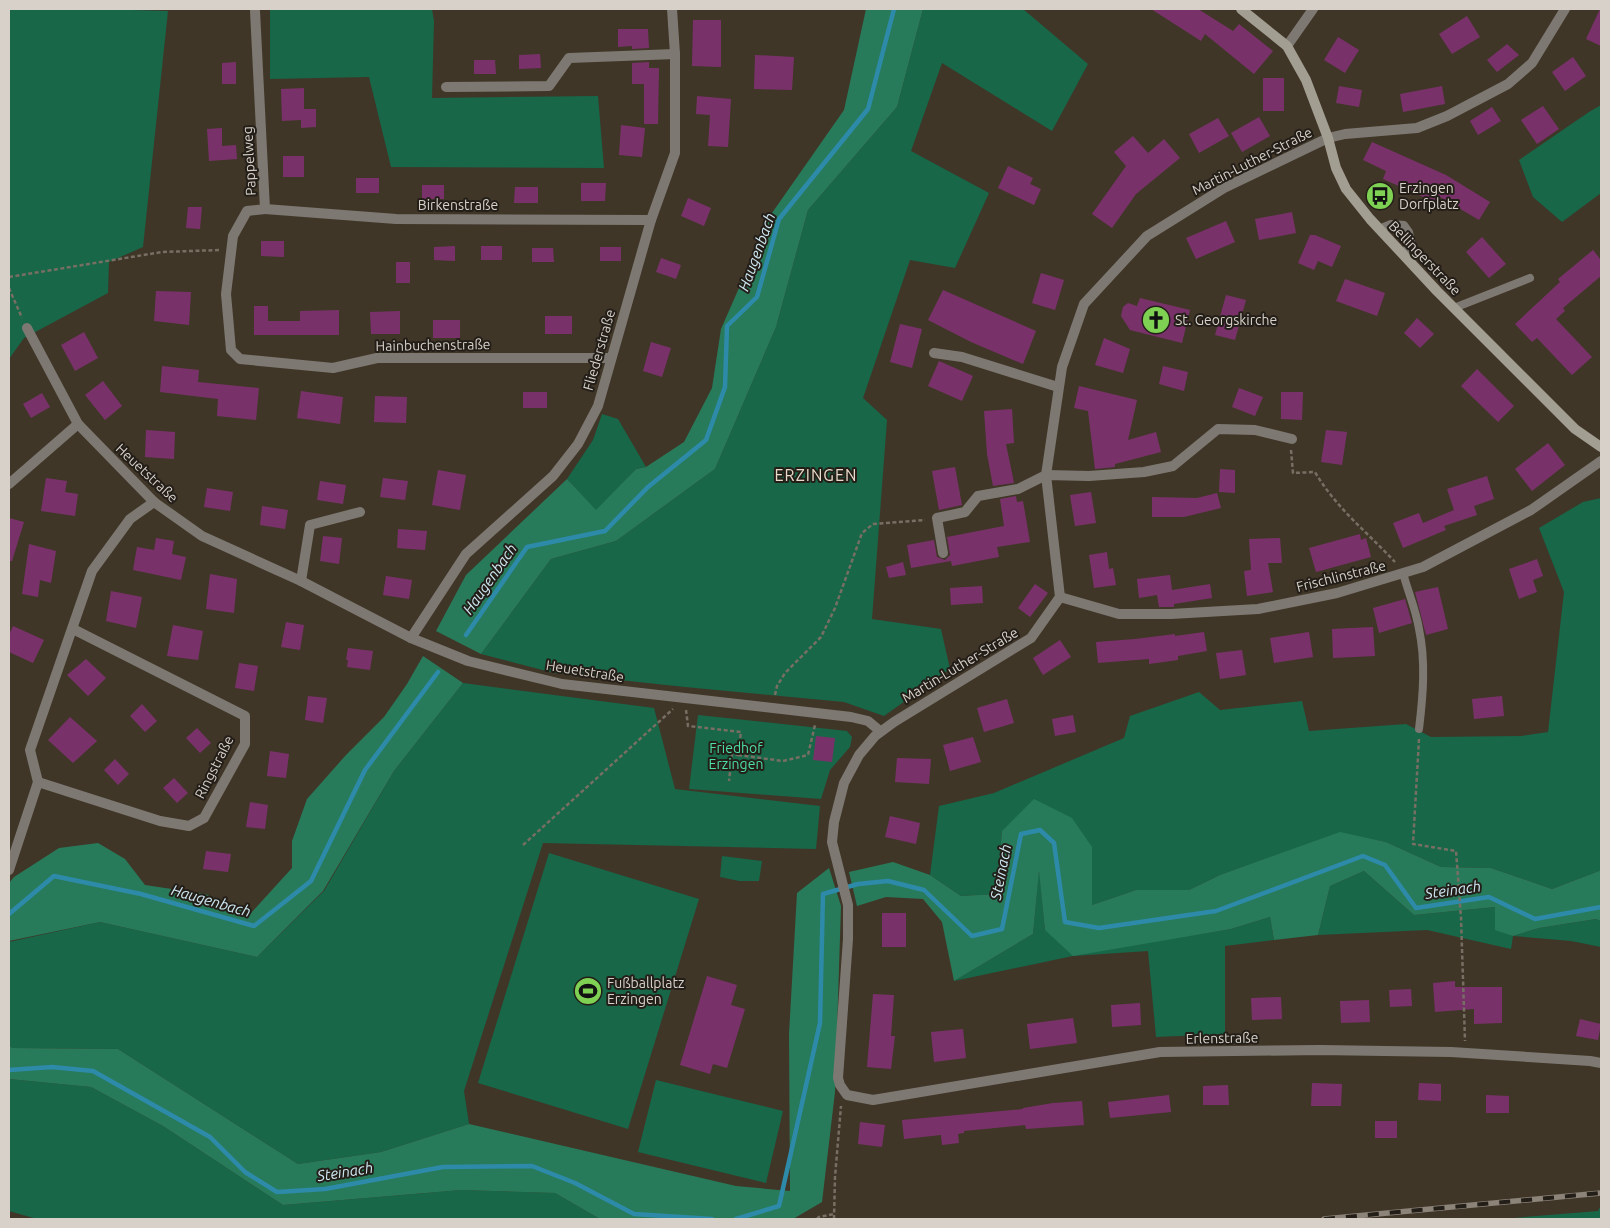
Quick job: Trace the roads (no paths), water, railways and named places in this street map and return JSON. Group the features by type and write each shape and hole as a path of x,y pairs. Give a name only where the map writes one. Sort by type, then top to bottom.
{"street":[{"name":"Fliederstraße","path":"411,638 466,554 553,476 578,444 598,406 651,220 674,153 675,54 672,9"},
{"name":"Bellingerstraße","path":"1241,9 1287,46 1306,80 1328,138 1336,168 1346,189 1379,229 1454,308 1575,428 1601,448"},
{"path":"1287,46 1313,9"},
{"name":"Martin-Luther-Straße","path":"847,1094 840,1085 838,1078 848,939 848,904 832,842 834,822 844,783 859,756 880,731 1031,638 1060,597 1046,475 1062,367 1084,304 1147,236 1224,188 1328,138 1345,134 1417,128 1447,116 1508,84 1532,64 1565,9"},
{"name":"Pappelweg","path":"230,350 226,294 233,236 247,211 265,209 255,11"},
{"path":"446,87 549,86 569,58 675,54"},
{"name":"Birkenstraße","path":"265,209 396,219 651,220"},
{"name":"Heuetstraße","path":"27,328 78,424 154,502 202,536 301,581 411,638 468,661 562,684 851,717 868,721 880,731"},
{"name":"Hainbuchenstraße","path":"230,350 240,359 333,368 377,358 611,358"},
{"path":"934,354 962,357 1058,387"},
{"path":"9,484 78,424"},
{"path":"943,553 937,518 965,512 978,496 1018,489 1046,475 1089,476 1144,472 1174,466 1218,429 1255,430 1292,439"},
{"name":"Frischlinstraße","path":"1060,597 1119,614 1171,614 1258,609 1337,593 1423,567 1531,510 1601,461"},
{"path":"9,870 38,782 30,750 92,571 130,519 154,502"},
{"path":"301,581 310,525 360,512"},
{"name":"Ringstraße","path":"38,782 160,821 189,826 204,818 245,744 245,716 73,629"},
{"name":"Erlenstraße","path":"847,1094 873,1100 1160,1052 1320,1050 1466,1053 1590,1060 1601,1063"}],"lane":[{"path":"1379,229 1391,224 1404,225 1410,232 1411,242 1403,255"},
{"path":"1454,308 1530,278"},
{"path":"1403,574 1419,628 1422,657 1424,686 1419,729"}],"waterway":[{"name":"Haugenbach","path":"466,635 527,547 605,531 648,487 706,440 725,387 727,326 757,297 779,219 868,109 894,9"},
{"name":"Haugenbach","path":"9,914 54,876 141,894 254,926 311,881 365,770 438,672"},
{"name":"Steinach","path":"736,1219 779,1206 820,1023 823,894 858,884 888,881 924,890 972,936 1002,929 1021,834 1040,830 1054,843 1065,922 1099,928 1216,911 1363,856 1385,865 1416,908 1489,897 1535,919 1601,907"},
{"name":"Steinach","path":"9,1070 52,1067 93,1071 210,1137 245,1172 277,1192 325,1189 443,1167 532,1166 575,1183 634,1214 712,1219"}],"railway":[{"path":"1324,1219 1601,1193"}],"place":[{"name":"Erzingen Dorfplatz","path":"1380,196"},
{"name":"St. Georgskirche","path":"1156,320"},
{"name":"Fußballplatz Erzingen","path":"588,991"}],"district":[{"name":"ERZINGEN","path":"816,475"}],"park label":[{"name":"Friedhof Erzingen","path":"736,756"}]}
